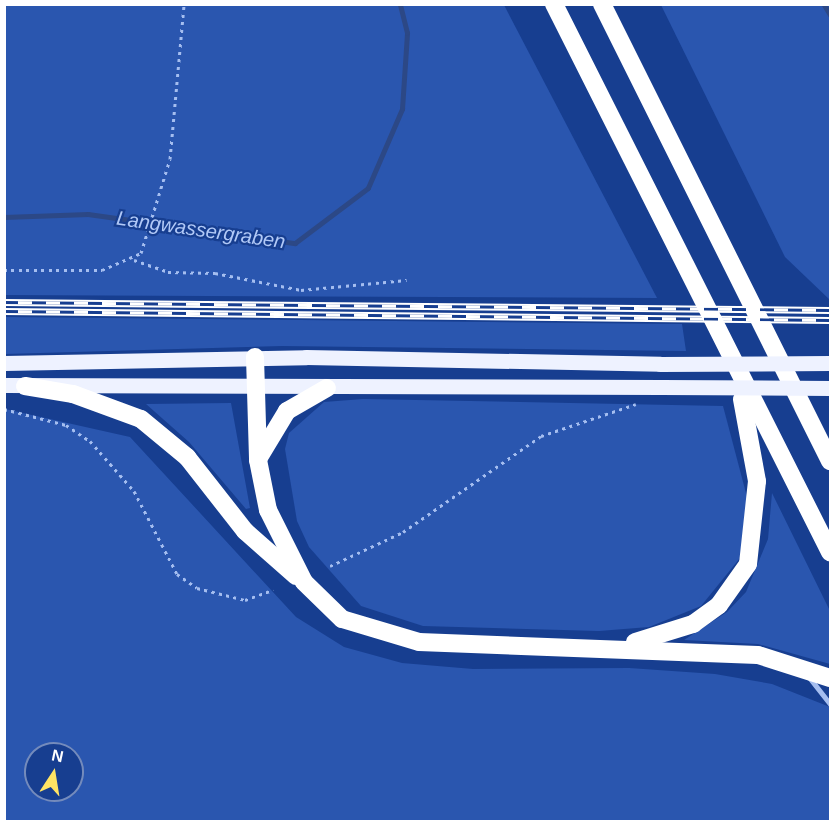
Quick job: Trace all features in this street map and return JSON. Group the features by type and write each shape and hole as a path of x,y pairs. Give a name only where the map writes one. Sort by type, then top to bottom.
{"highway":[{"path":"554,4 736,374 831,552"},
{"path":"602,4 831,461"},
{"path":"255,357 258,460 277,534 304,582"},
{"path":"616,646 693,624 725,598 748,564 759,510 758,481 736,374"},
{"path":"25,386 91,399 141,418 187,457 265,552 304,582 342,619 398,639 616,646 758,655 807,666 831,678"},
{"path":"258,460 287,411 327,388"},
{"path":"804,409 831,437"}],"main road":[{"path":"4,363 255,357 660,364 831,363"},
{"path":"4,385 327,388 831,388"}],"lane":[{"path":"807,666 812,687 831,704"}],"path":[{"path":"134,260 149,237 170,159 184,4"},
{"path":"4,270 80,273 134,260 168,272 215,273 301,290 407,280"},
{"path":"330,566 403,532 541,436 582,418 642,403"},
{"path":"4,409 66,425 90,441 134,490 177,574 197,588 245,600 273,590"}],"shaded area":[{"path":"5,5 504,5 657,298 5,295"},
{"path":"661,5 830,5 830,300 785,257"},
{"path":"4,317 682,324 686,351 282,346 5,354"},
{"path":"363,399 723,406 747,497 740,558 701,606 649,627 599,631 423,626 361,606 309,547 297,521 285,449 289,433 324,402"},
{"path":"231,403 250,508 246,509 189,442 146,404"},
{"path":"5,409 130,437 296,617 344,647 402,663 473,669 629,668 715,674 772,684 830,707 830,821 5,822"},
{"path":"772,493 830,611 830,664 758,644 684,640 727,612 746,592 768,539"}],"waterway":[{"name":"Langwassergraben","path":"4,217 88,214 295,243 368,188 402,109 407,33 400,4"},
{"name":"Langwassergraben","path":"824,4 830,14"}],"railway":[{"path":"4,302 830,310"},
{"path":"4,311 830,320"}]}
